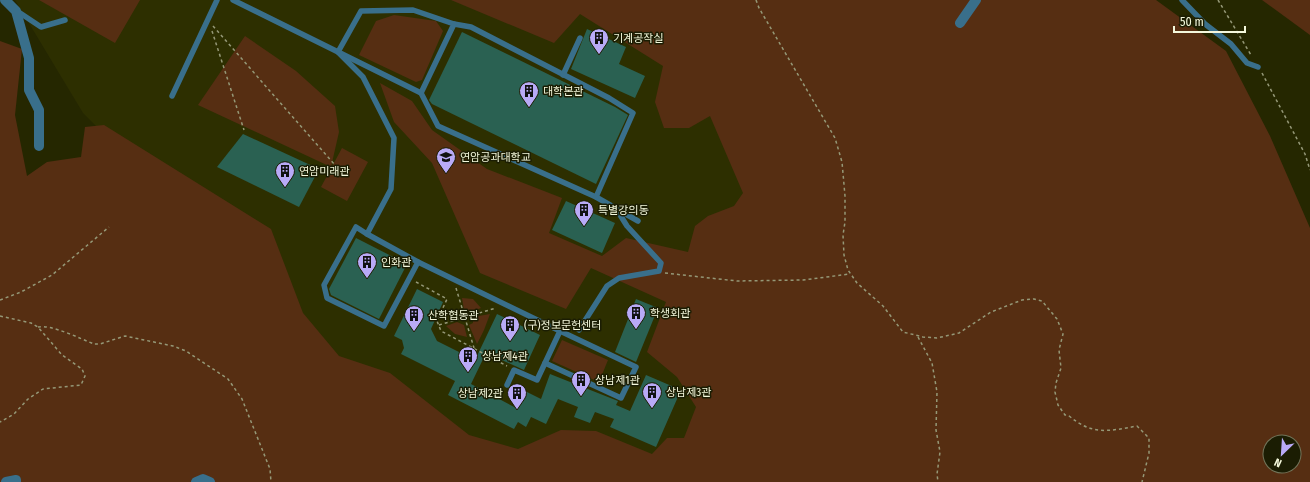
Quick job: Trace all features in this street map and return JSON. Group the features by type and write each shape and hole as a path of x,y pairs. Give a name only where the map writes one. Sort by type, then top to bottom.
{"street":[{"path":"5,0 16,11 29,58 29,90 38,110 39,146"},
{"path":"960,23 976,0"},
{"path":"196,482 203,479 210,482"},
{"path":"6,482 16,480 16,482"}],"lane":[{"path":"172,96 217,0"},
{"path":"233,0 421,93 438,126 596,197 638,221"},
{"path":"1182,0 1205,24 1231,44 1247,63 1258,67"},
{"path":"338,52 361,12 414,10 454,24 470,27 609,98 633,113 596,197"},
{"path":"16,11 34,24 42,27 65,20"},
{"path":"421,93 454,24"},
{"path":"563,75 580,38"},
{"path":"338,52 363,77 394,138 392,189 367,234"},
{"path":"580,330 608,286 619,278 659,271 661,263 627,226 616,208"},
{"path":"418,262 384,326 327,298 324,285 356,227 418,262 636,366 621,398 545,363"},
{"path":"507,385 514,370 538,380 560,331"}],"path":[{"path":"756,0 763,15 835,138 842,162 845,196 845,222 843,235 844,255 850,274 862,288 888,312 898,328 903,332 918,336 943,338 964,330 997,309 1029,299 1042,302 1057,319 1062,334 1059,350 1062,368 1055,388 1058,405 1065,415 1068,415 1087,428 1104,430 1137,426 1149,438 1149,453 1142,482"},
{"path":"1218,0 1258,67 1305,154 1310,170"},
{"path":"208,20 244,130"},
{"path":"208,20 334,164"},
{"path":"0,300 21,292 52,275 109,227"},
{"path":"659,271 669,274 737,281 803,280 850,274"},
{"path":"409,279 447,299 436,321 441,331 514,370"},
{"path":"453,279 474,348"},
{"path":"439,325 506,305"},
{"path":"0,316 31,323 38,327 62,355 82,369 84,376 84,381 81,385 42,389 28,399 14,414 0,422"},
{"path":"38,327 42,326 56,330 94,344 100,344 125,336 173,346 186,351 223,375 236,388 242,399 270,469 270,482"},
{"path":"918,336 932,363 937,392 936,430 940,452 937,474 938,482"}],"shaded area":[{"name":"연암공과대학교","path":"15,0 539,0 679,42 779,234 707,465 481,464 314,344 83,113"},
{"path":"39,0 140,0 115,43"},
{"path":"451,0 1156,0 1226,51 1270,136 1310,228 1310,482 0,482 0,41 22,49 15,115 27,176 47,162 81,157 85,127 104,125 271,229 303,313 339,356 390,373 469,435 518,449 561,430 596,431 652,454 667,438 684,438 696,407 677,377 647,352 666,302 591,268 566,309 480,273 432,163 394,122 380,83 412,101 432,130 487,169 562,198 549,233 602,256 626,238 688,252 695,226 708,216 734,206 743,193 710,116 689,128 664,128 655,102 663,66 580,14 554,43"},
{"path":"1262,0 1310,0 1310,35"},
{"path":"394,15 436,21 443,31 422,80 416,82 359,55 376,21"},
{"path":"245,36 296,71 335,106 339,132 331,167 198,105"},
{"path":"342,148 368,162 347,201 321,187"},
{"path":"462,298 473,299 481,308 470,312 464,310"},
{"path":"490,314 477,344 469,325 473,323 473,317"},
{"path":"457,322 464,325 467,337 455,334 446,326"},
{"path":"562,340 608,360 599,382 552,361"}],"building":[{"name":"기계공작실","path":"587,29 626,47 619,64 645,76 635,98 571,69"},
{"name":"대학본관","path":"462,32 615,107 628,115 596,184 432,104 429,100"},
{"name":"연암미래관","path":"243,134 319,169 299,207 217,167"},
{"name":"특별강의동","path":"566,201 615,223 602,253 552,230"},
{"name":"인화관","path":"356,238 407,264 379,319 331,295 329,289"},
{"path":"417,289 443,302 431,329 437,341 467,356 468,354 476,358 497,314 540,335 524,370 486,353 471,384 516,408 525,391 541,399 550,374 618,401 616,405 630,411 646,375 681,390 656,447 610,427 614,419 595,412 590,423 574,417 578,407 558,399 546,424 531,417 526,427 518,422 514,429 448,395 455,381 401,354 404,348 402,340 394,336"},
{"name":"학생회관","path":"636,299 658,308 636,362 615,352"}],"place":[{"name":"기계공작실","path":"599,55"},
{"name":"대학본관","path":"529,108"},
{"name":"연암공과대학교","path":"446,174"},
{"name":"연암미래관","path":"285,188"},
{"name":"특별강의동","path":"584,227"},
{"name":"인화관","path":"367,279"},
{"name":"학생회관","path":"636,330"},
{"name":"산학협동관","path":"414,332"},
{"name":"(구)정보문헌센터","path":"510,342"},
{"name":"상남제4관","path":"468,373"},
{"name":"상남제1관","path":"581,397"},
{"name":"상남제3관","path":"652,409"},
{"name":"상남제2관","path":"517,410"}]}
